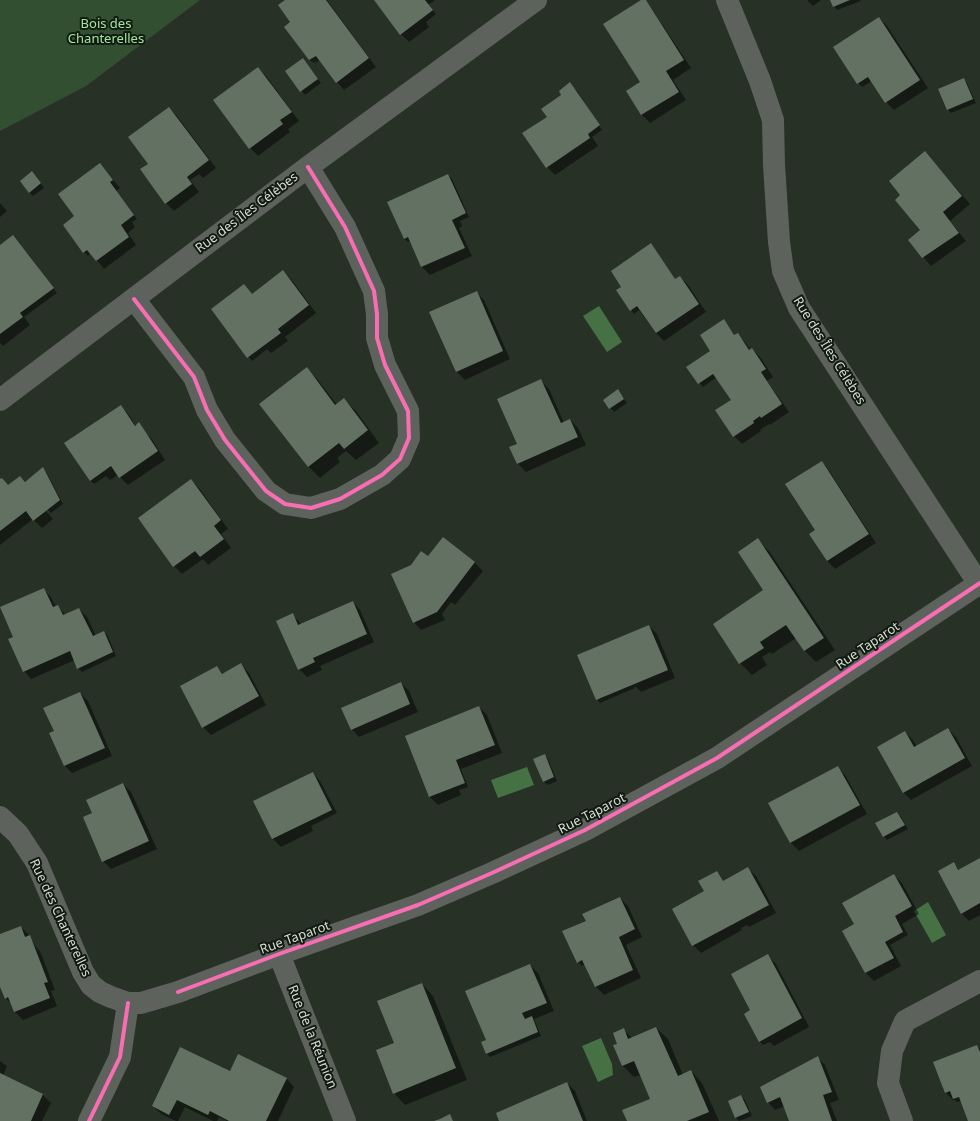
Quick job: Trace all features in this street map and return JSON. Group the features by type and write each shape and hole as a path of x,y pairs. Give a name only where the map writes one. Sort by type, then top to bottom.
{"street":[{"name":"Rue des Îles Célèbes","path":"0,400 308,167 536,0"},
{"name":"Rue des Îles Célèbes","path":"727,0 760,81 773,120 774,165 779,242 784,271 799,308 980,583"},
{"path":"134,299 194,378 207,410 225,440 266,491 284,504 311,508 340,500 382,475 400,459 409,438 408,410 385,365 377,338 377,314 374,291 345,227 308,167"},
{"name":"Rue Taparot","path":"178,992 279,954 418,905 585,830 718,758 980,583"},
{"name":"Rue des Chanterelles","path":"0,817 18,834 37,863 83,972 91,985 106,995 128,1003 141,1004 178,992"},
{"name":"Rue de la Réunion","path":"279,954 345,1121"},
{"path":"902,1121 888,1083 892,1051 906,1020 980,982"},
{"path":"89,1121 120,1057 128,1003"}],"green space":[{"name":"Bois des Chanterelles","path":"0,0 200,0 86,86 0,131"}],"shaded area":[{"path":"599,306 622,342 607,352 583,316"},
{"path":"527,767 534,785 498,798 491,780"},
{"path":"928,902 946,935 932,943 914,911"},
{"path":"601,1038 612,1064 613,1075 598,1082 582,1046"}],"building":[{"path":"285,0 326,0 369,58 336,83 316,56 309,60 284,27 290,22 278,5"},
{"path":"374,0 425,0 433,10 400,35"},
{"path":"641,0 646,0 684,60 666,71 679,92 641,115 626,91 640,82 603,24"},
{"path":"830,0 850,0 833,7"},
{"path":"879,17 920,80 885,103 868,77 857,84 833,47"},
{"path":"303,58 318,79 300,92 285,71"},
{"path":"258,67 292,112 280,120 283,124 249,149 213,100"},
{"path":"964,78 973,99 947,110 938,89"},
{"path":"570,82 600,125 588,134 590,138 546,168 522,133 547,117 541,109 561,95 559,91"},
{"path":"169,107 209,160 187,177 192,184 165,204 140,169 148,164 128,137"},
{"path":"925,151 962,196 943,212 959,233 922,258 908,240 920,230 895,200 900,195 889,181"},
{"path":"100,163 113,180 110,182 134,215 121,225 129,237 96,261 87,250 83,253 63,225 74,216 58,194"},
{"path":"32,171 41,183 29,193 20,181"},
{"path":"448,174 466,213 452,220 465,248 421,267 408,237 404,239 387,202"},
{"path":"13,235 54,288 20,313 23,317 0,334 0,245"},
{"path":"651,243 675,279 680,276 699,304 656,333 637,306 630,311 616,290 621,287 611,271"},
{"path":"283,270 309,305 278,329 281,333 247,358 211,309 244,284 252,294"},
{"path":"477,291 503,351 456,372 429,312"},
{"path":"724,319 734,335 738,333 749,350 752,348 766,369 761,372 782,404 761,418 760,416 753,421 754,423 733,437 715,410 731,400 713,374 698,384 686,367 710,351 700,335"},
{"path":"307,367 335,405 344,398 368,430 344,449 339,443 308,467 259,404"},
{"path":"541,379 561,423 570,419 578,437 517,464 509,447 517,444 497,399"},
{"path":"618,389 624,399 609,409 603,400"},
{"path":"121,405 135,426 139,422 158,451 119,478 111,466 90,481 64,443"},
{"path":"822,461 869,534 827,561 809,534 815,530 785,484"},
{"path":"43,467 60,500 33,521 26,511 0,531 0,479 2,478 8,485 20,476 25,482"},
{"path":"191,479 221,520 214,526 224,539 200,557 195,551 173,567 138,518"},
{"path":"443,537 475,562 437,612 413,623 391,574 411,565 421,551 428,556"},
{"path":"758,538 824,638 804,651 786,625 760,642 764,648 739,664 713,624 763,590 738,552"},
{"path":"44,588 53,607 58,605 63,615 79,608 93,636 104,631 113,652 77,669 70,651 23,672 8,639 13,637 0,607"},
{"path":"353,601 367,634 313,658 315,662 298,670 276,621 293,613 298,625"},
{"path":"649,625 668,670 596,700 577,655"},
{"path":"241,663 259,696 202,728 180,686 217,666 222,674"},
{"path":"401,682 410,704 351,730 341,708"},
{"path":"80,692 105,748 64,766 49,733 54,731 43,708"},
{"path":"479,706 495,745 456,760 465,783 429,797 405,736"},
{"path":"948,728 965,758 903,793 877,747 905,731 914,747"},
{"path":"545,754 554,777 543,782 533,759"},
{"path":"838,766 860,805 790,843 768,803"},
{"path":"313,772 332,810 272,839 253,801"},
{"path":"123,783 149,841 102,862 83,817 92,813 86,800"},
{"path":"897,812 905,825 883,837 875,823"},
{"path":"980,858 980,903 961,914 938,871 954,862 958,870"},
{"path":"748,867 769,905 692,946 672,909 704,891 698,881 717,871 723,881"},
{"path":"894,874 912,906 895,916 903,932 885,942 894,958 865,973 842,931 854,924 842,903"},
{"path":"620,897 635,929 619,937 633,970 595,987 582,960 577,963 562,931 586,921 582,914"},
{"path":"21,926 25,937 30,935 48,982 44,983 50,998 14,1012 8,997 5,999 0,987 0,934"},
{"path":"768,954 802,1018 759,1042 744,1014 750,1010 731,974"},
{"path":"530,964 547,1003 522,1013 525,1019 532,1016 538,1032 486,1054 481,1042 486,1040 465,991"},
{"path":"422,983 456,1068 393,1094 376,1050 394,1043 377,1001"},
{"path":"656,1027 678,1076 691,1070 709,1112 687,1121 627,1121 622,1110 650,1099 634,1061 622,1066 613,1045 617,1044 613,1033 624,1028 628,1039"},
{"path":"977,1045 980,1052 980,1121 968,1121 959,1097 953,1099 950,1091 945,1093 933,1062"},
{"path":"180,1047 230,1071 238,1054 287,1078 266,1121 229,1121 210,1111 208,1115 177,1100 169,1115 152,1106"},
{"path":"818,1056 832,1092 823,1095 832,1121 789,1121 780,1097 767,1103 760,1087"},
{"path":"0,1073 43,1094 31,1121 0,1121"},
{"path":"567,1082 583,1121 499,1121 496,1113"},
{"path":"741,1095 749,1112 735,1118 728,1101"},
{"path":"450,1114 453,1121 434,1121 440,1119"}],"cycle path":[{"path":"134,299 194,377 207,410 225,440 266,491 285,504 311,508 340,499 382,475 400,459 409,438 408,411 385,365 377,338 377,314 374,291 345,227 308,167"},
{"path":"178,992 279,954 418,905 585,830 717,758 980,583"},
{"path":"89,1121 120,1057 128,1003"}]}
